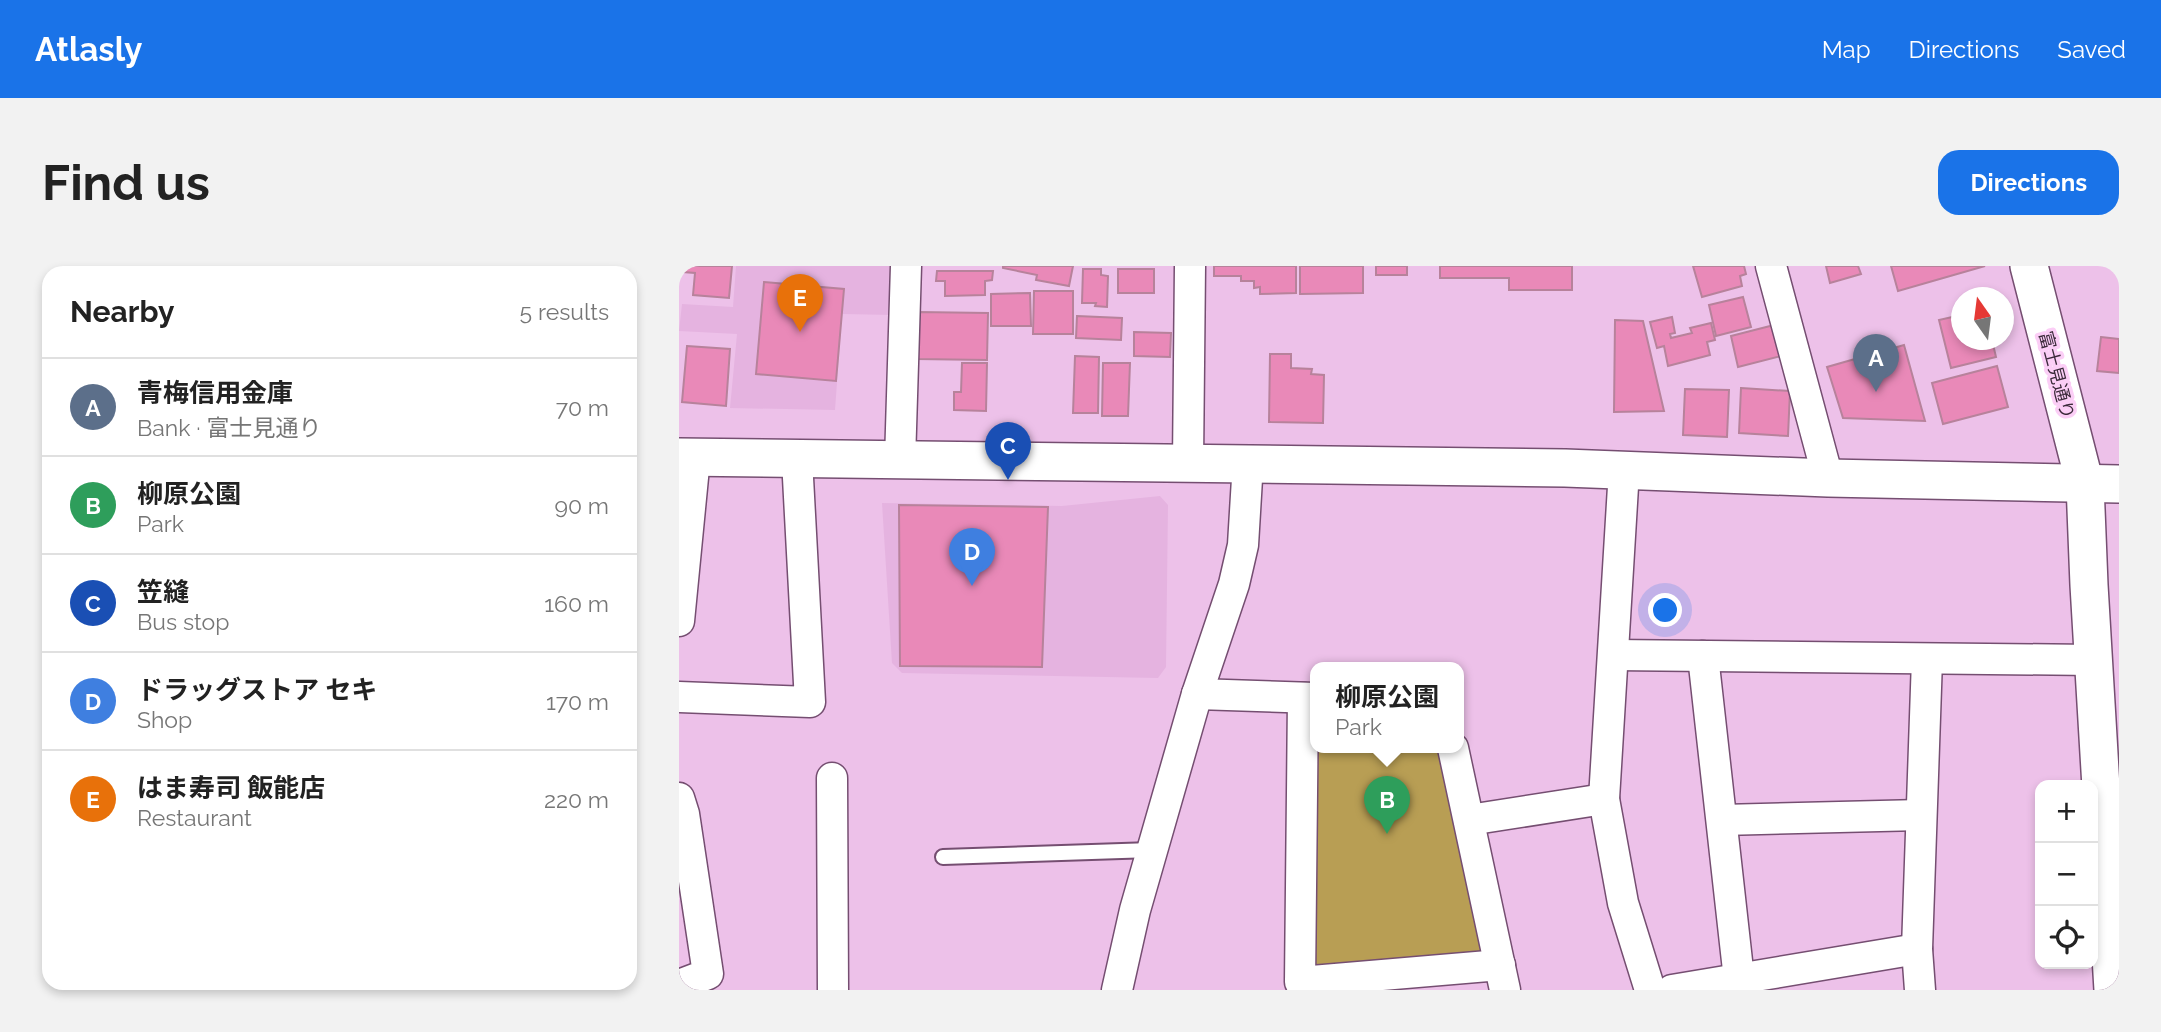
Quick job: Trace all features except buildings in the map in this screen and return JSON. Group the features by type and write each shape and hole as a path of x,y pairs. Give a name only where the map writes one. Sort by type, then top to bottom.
{"street":[{"path":"900,461 906,266"},
{"path":"1188,462 1190,266"},
{"path":"1771,266 1828,478"},
{"name":"富士見通り","path":"2029,266 2102,484 2093,660 2113,990"},
{"path":"679,621 687,457 1624,470 2102,484"},
{"path":"679,697 810,702 797,459"},
{"path":"1117,990 1152,850 1197,694 1234,584 1243,545 1248,463"},
{"path":"1624,470 1604,799 1623,904 1650,990"},
{"path":"1614,655 2093,660"},
{"path":"1703,656 1739,979"},
{"path":"1920,990 1917,949 1927,659"},
{"path":"1197,694 1309,698 1300,982 1503,978 1454,753"},
{"path":"832,778 833,990"},
{"path":"1469,820 1604,799"},
{"path":"679,985 708,974 681,809"},
{"path":"1721,820 1921,815"},
{"path":"1672,990 1917,949"}],"lane":[{"path":"943,857 1152,850"}],"shaded area":[{"path":"736,266 894,266 893,315 842,314 835,410 730,408 737,334 679,331 682,304 733,307"},
{"path":"1160,496 1168,505 1166,667 1158,678 902,673 892,663 882,503 1062,506"},
{"path":"1315,753 1454,753 1500,965 1300,982"}],"place":[{"name":"はま寿司 飯能店","path":"800,332"},
{"name":"青梅信用金庫","path":"1876,392"},
{"name":"笠縫","path":"1008,480"},
{"name":"ドラッグストア セキ","path":"972,586"},
{"name":"柳原公園","path":"1387,834"}]}
